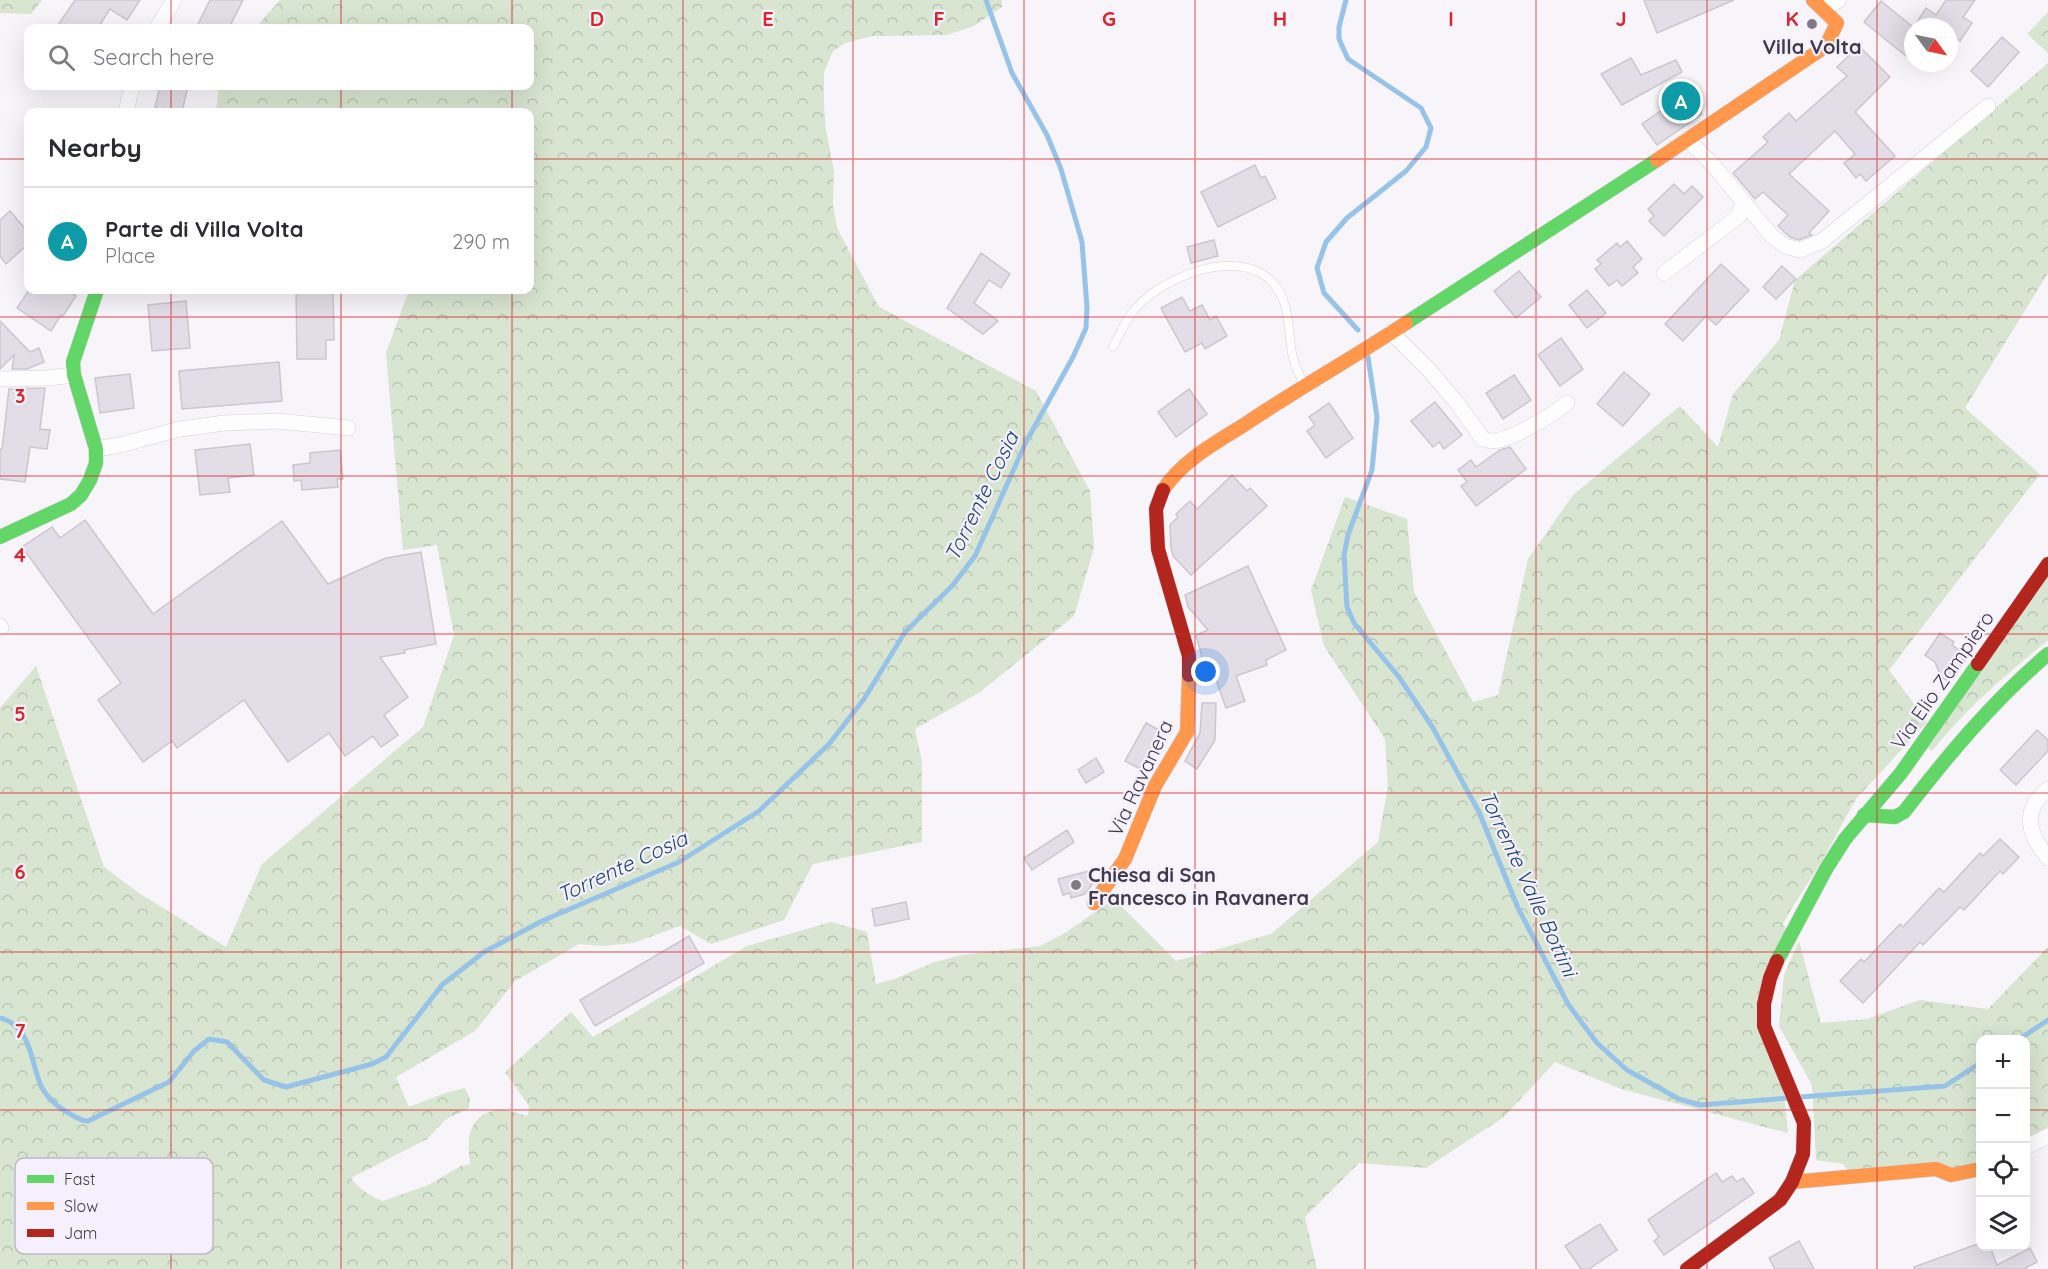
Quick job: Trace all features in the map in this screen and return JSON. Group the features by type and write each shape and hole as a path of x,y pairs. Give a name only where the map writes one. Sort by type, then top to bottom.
{"street":[{"path":"160,24 174,0"},
{"path":"1818,4 1839,0"},
{"name":"Via Ravanera","path":"1094,903 1125,859 1155,786 1187,732 1189,656 1158,549 1156,509 1162,490 1174,474 1304,385 1343,364 1826,46 1837,23 1818,4"},
{"path":"127,108 131,90"},
{"path":"1687,139 1713,165 1771,235 1785,246 1800,250 1822,241 1988,106"},
{"path":"1664,273 1739,216 1743,201"},
{"path":"0,537 71,504 90,480 96,463 96,449 74,375 73,362 96,294"},
{"path":"1391,332 1429,370 1483,439 1494,441 1516,433 1556,412 1567,403"},
{"path":"0,379 74,375"},
{"path":"96,449 120,446 180,429 225,423 278,421 348,428"},
{"name":"Via Elio Zampiero","path":"1792,1182 1803,1154 1804,1123 1764,1026 1764,1004 1770,978 1780,954 1845,839 1924,741 2048,564"},
{"path":"1864,815 1895,817 1904,812 1968,729 2029,669 2048,654"},
{"path":"2048,789 2034,802 2030,816 2033,835 2048,858"},
{"path":"2030,1145 2048,1136"},
{"path":"1688,1269 1780,1200 1792,1182 1936,1169 1951,1174 1976,1170"}],"lane":[{"path":"1113,347 1131,313 1146,299 1170,283 1193,271 1220,265 1248,269 1263,274 1274,283 1282,298 1288,316 1293,358 1304,385"}],"green space":[{"path":"0,0 42,0 31,14 0,13"},
{"path":"280,0 1002,0 1002,7 974,26 947,35 872,36 846,43 833,51 824,72 824,106 834,171 833,206 837,228 879,307 1036,391 1090,491 1094,548 1074,616 980,692 915,729 922,762 922,842 813,864 784,920 711,944 680,926 633,943 601,946 579,944 515,981 475,1031 396,1077 409,1107 465,1088 470,1098 469,1108 445,1120 427,1139 351,1178 365,1192 383,1201 428,1185 461,1166 470,1164 471,1131 479,1118 486,1113 503,1110 528,1116 529,1106 505,1072 571,1012 593,1037 747,946 831,922 867,932 876,984 935,962 962,955 1040,946 1065,933 1114,899 1176,961 1271,934 1378,842 1388,786 1385,739 1324,646 1311,590 1345,497 1407,519 1414,592 1473,702 1498,695 1528,559 1573,495 1680,406 1718,447 1733,394 1779,340 1795,280 2048,63 2048,273 1965,408 2040,474 1889,670 1927,722 1856,799 1783,924 1791,934 1758,999 1784,1094 1788,1133 1621,1089 1555,1062 1504,1117 1426,1168 1359,1163 1305,1217 1317,1269 0,1269 0,708 36,666 104,867 139,893 226,947 262,864 423,727 454,635 437,545 403,550 386,353 408,294 534,294 534,108 216,108 219,90 534,90 534,24 259,24"},
{"path":"2048,12 2048,53 2027,34"},
{"path":"2048,577 2048,640 1972,706 1932,751 1928,748"},
{"path":"1799,941 1821,1023 1867,1019 1920,1000 1988,1009 2048,947 2048,1127 2030,1137 2030,1035 1976,1035 1976,1163 1968,1166 1850,1173 1843,1164 1816,1160 1812,1085 1779,1026 1784,975"}],"building":[{"path":"75,0 140,0 127,20 110,9 101,24 59,24"},
{"path":"210,0 243,0 231,24 198,24"},
{"path":"1644,0 1734,0 1657,33"},
{"path":"1946,0 1975,0 1963,17 1972,23 1960,41 1958,40 1958,18 1920,18 1926,8 1936,15"},
{"path":"1881,1 1904,20 1904,54 1864,22"},
{"path":"2002,37 2019,52 1988,87 1971,71"},
{"path":"1859,46 1890,77 1855,112 1895,156 1866,181 1860,174 1856,178 1844,163 1855,154 1835,131 1789,174 1829,211 1809,233 1812,235 1799,240 1790,237 1778,226 1788,215 1763,192 1755,199 1733,173 1768,142 1763,137 1789,113 1796,121 1847,76 1837,67"},
{"path":"1631,58 1641,75 1676,60 1682,72 1622,105 1601,74"},
{"path":"159,90 187,90 183,108 155,107"},
{"path":"1691,90 1702,114 1657,145 1642,124"},
{"path":"1255,165 1261,178 1265,176 1276,198 1218,227 1201,192"},
{"path":"1674,184 1684,194 1692,186 1703,197 1664,236 1649,221 1654,216 1648,209"},
{"path":"10,211 24,227 24,248 6,264 0,256 0,220"},
{"path":"1214,240 1218,256 1191,263 1187,247"},
{"path":"1627,241 1642,259 1633,267 1638,273 1622,286 1617,280 1609,286 1595,269 1601,264 1597,260 1617,243 1620,247"},
{"path":"981,253 1010,274 1001,288 989,280 974,303 998,321 983,334 947,308"},
{"path":"1721,264 1749,290 1716,325 1706,316 1683,341 1665,324"},
{"path":"1782,266 1796,279 1776,299 1763,287"},
{"path":"1519,271 1541,297 1516,318 1494,291"},
{"path":"1587,290 1606,313 1587,328 1569,305"},
{"path":"26,294 73,294 76,296 51,331 17,308"},
{"path":"296,294 333,294 334,340 326,340 326,359 297,359"},
{"path":"1182,297 1190,311 1202,305 1210,320 1216,316 1227,336 1205,349 1202,343 1185,352 1161,308"},
{"path":"186,301 190,348 152,351 148,305"},
{"path":"0,321 30,352 39,348 44,362 27,369 12,369 14,355 0,369"},
{"path":"1561,338 1583,369 1560,386 1538,355"},
{"path":"279,362 282,401 182,409 179,371"},
{"path":"1624,372 1650,394 1623,426 1597,404"},
{"path":"130,374 134,408 100,413 95,378"},
{"path":"1514,375 1531,400 1503,419 1486,393"},
{"path":"45,388 40,429 50,430 47,449 30,447 25,482 0,479 0,449 2,449 9,389"},
{"path":"1189,389 1207,414 1176,437 1158,412"},
{"path":"1435,402 1462,435 1444,449 1439,442 1433,447 1411,421"},
{"path":"1329,403 1353,438 1326,458 1307,431 1315,425 1309,417"},
{"path":"250,444 254,475 228,478 230,492 200,495 195,450"},
{"path":"1510,447 1526,469 1476,506 1461,486 1467,482 1458,470 1471,460 1476,467 1500,450"},
{"path":"340,450 343,479 337,479 338,487 302,490 301,480 294,481 293,465 310,463 310,453"},
{"path":"1232,475 1247,491 1250,488 1267,506 1191,575 1173,556 1170,525 1178,517 1176,514 1190,501 1197,509"},
{"path":"85,520 153,614 282,521 328,584 386,558 421,552 436,644 380,657 408,697 384,715 398,735 381,747 373,736 345,756 329,733 288,762 244,700 177,748 172,741 143,762 98,700 121,683 22,547 52,527 60,538"},
{"path":"1248,566 1286,650 1266,660 1267,665 1236,676 1245,701 1226,708 1209,660 1202,664 1196,635 1208,630 1188,607 1185,595"},
{"path":"1940,633 1954,642 1952,645 1968,656 1949,682 1941,677 1935,662 1925,655"},
{"path":"1202,703 1216,703 1215,740 1197,769 1185,761 1200,733"},
{"path":"1146,723 1161,731 1140,769 1125,761"},
{"path":"2037,730 2048,740 2048,751 2016,785 2000,770"},
{"path":"1096,758 1104,772 1086,783 1078,770"},
{"path":"1067,830 1074,842 1032,870 1024,858"},
{"path":"2000,839 2019,857 2003,874 2000,871 1964,910 1960,907 1923,945 1920,942 1863,1003 1840,981 1861,959 1864,962 1900,924 1903,927 1939,888 1944,892 1980,853 1983,856"},
{"name":"Chiesa di San Francesco in Ravanera","path":"1089,871 1093,883 1085,894 1071,898 1070,893 1063,895 1058,879"},
{"path":"906,902 909,919 875,926 872,909"},
{"path":"689,936 704,963 595,1026 580,1000"},
{"path":"1716,1173 1722,1182 1732,1176 1737,1182 1743,1178 1754,1193 1664,1255 1654,1241 1659,1237 1648,1220"},
{"path":"1600,1224 1617,1250 1589,1269 1581,1269 1565,1246"},
{"path":"1799,1241 1814,1269 1775,1269 1769,1258"},
{"path":"1976,1244 1976,1251 1992,1251 1997,1265 2024,1251 2030,1251 2030,1248 2037,1262 2024,1269 1914,1269 1914,1267"}],"waterway":[{"name":"Torrente Cosia","path":"0,1018 18,1028 24,1037 41,1086 49,1097 63,1110 85,1121 169,1082 194,1051 209,1039 227,1042 264,1080 286,1087 372,1064 386,1057 442,985 484,952 542,921 679,862 759,811 829,744 864,699 905,632 952,586 975,556 1026,442 1073,357 1086,328 1087,307 1082,242 1061,169 1047,135 1012,73 986,0"},
{"name":"Torrente Valle Bottini","path":"1346,0 1339,27 1339,39 1348,59 1421,108 1431,128 1426,147 1406,171 1347,218 1326,242 1317,268 1324,293 1358,330"},
{"name":"Torrente Valle Bottini","path":"1368,357 1377,417 1372,470 1348,535 1344,555 1347,607 1354,623 1399,677 1433,728 1479,812 1518,908 1568,1004 1597,1043 1627,1070 1679,1099 1700,1105 1788,1098"},
{"name":"Torrente Valle Bottini","path":"2026,1035 2048,1020"},
{"name":"Torrente Valle Bottini","path":"1800,1097 1945,1086 1976,1066"}],"traffic: fast":[{"path":"1406,323 1657,160"},
{"path":"0,537 71,504 81,495 90,480 96,463 96,449 74,375 73,362 96,294"},
{"path":"1864,815 1895,817 1904,812 1972,729 2008,690 2048,654"},
{"path":"1777,961 1826,869 1845,839 1901,773 1978,664"}],"traffic: slow":[{"path":"1657,160 1826,46 1837,23 1813,0"},
{"path":"1163,490 1189,461 1406,323"},
{"path":"1094,903 1125,859 1155,786 1187,732 1189,675"},
{"path":"1792,1182 1936,1169 1951,1175 1976,1170"}],"traffic: jam":[{"path":"1163,490 1156,509 1158,549 1189,656 1189,675"},
{"path":"1978,664 2048,564"},
{"path":"1687,1269 1780,1200 1792,1182 1803,1154 1804,1123 1764,1026 1764,1004 1777,961"}],"place":[{"name":"Villa Volta","path":"1812,24"},
{"name":"Parte di Villa Volta","path":"1681,101"},
{"name":"Chiesa di San Francesco in Ravanera","path":"1076,885"}]}
